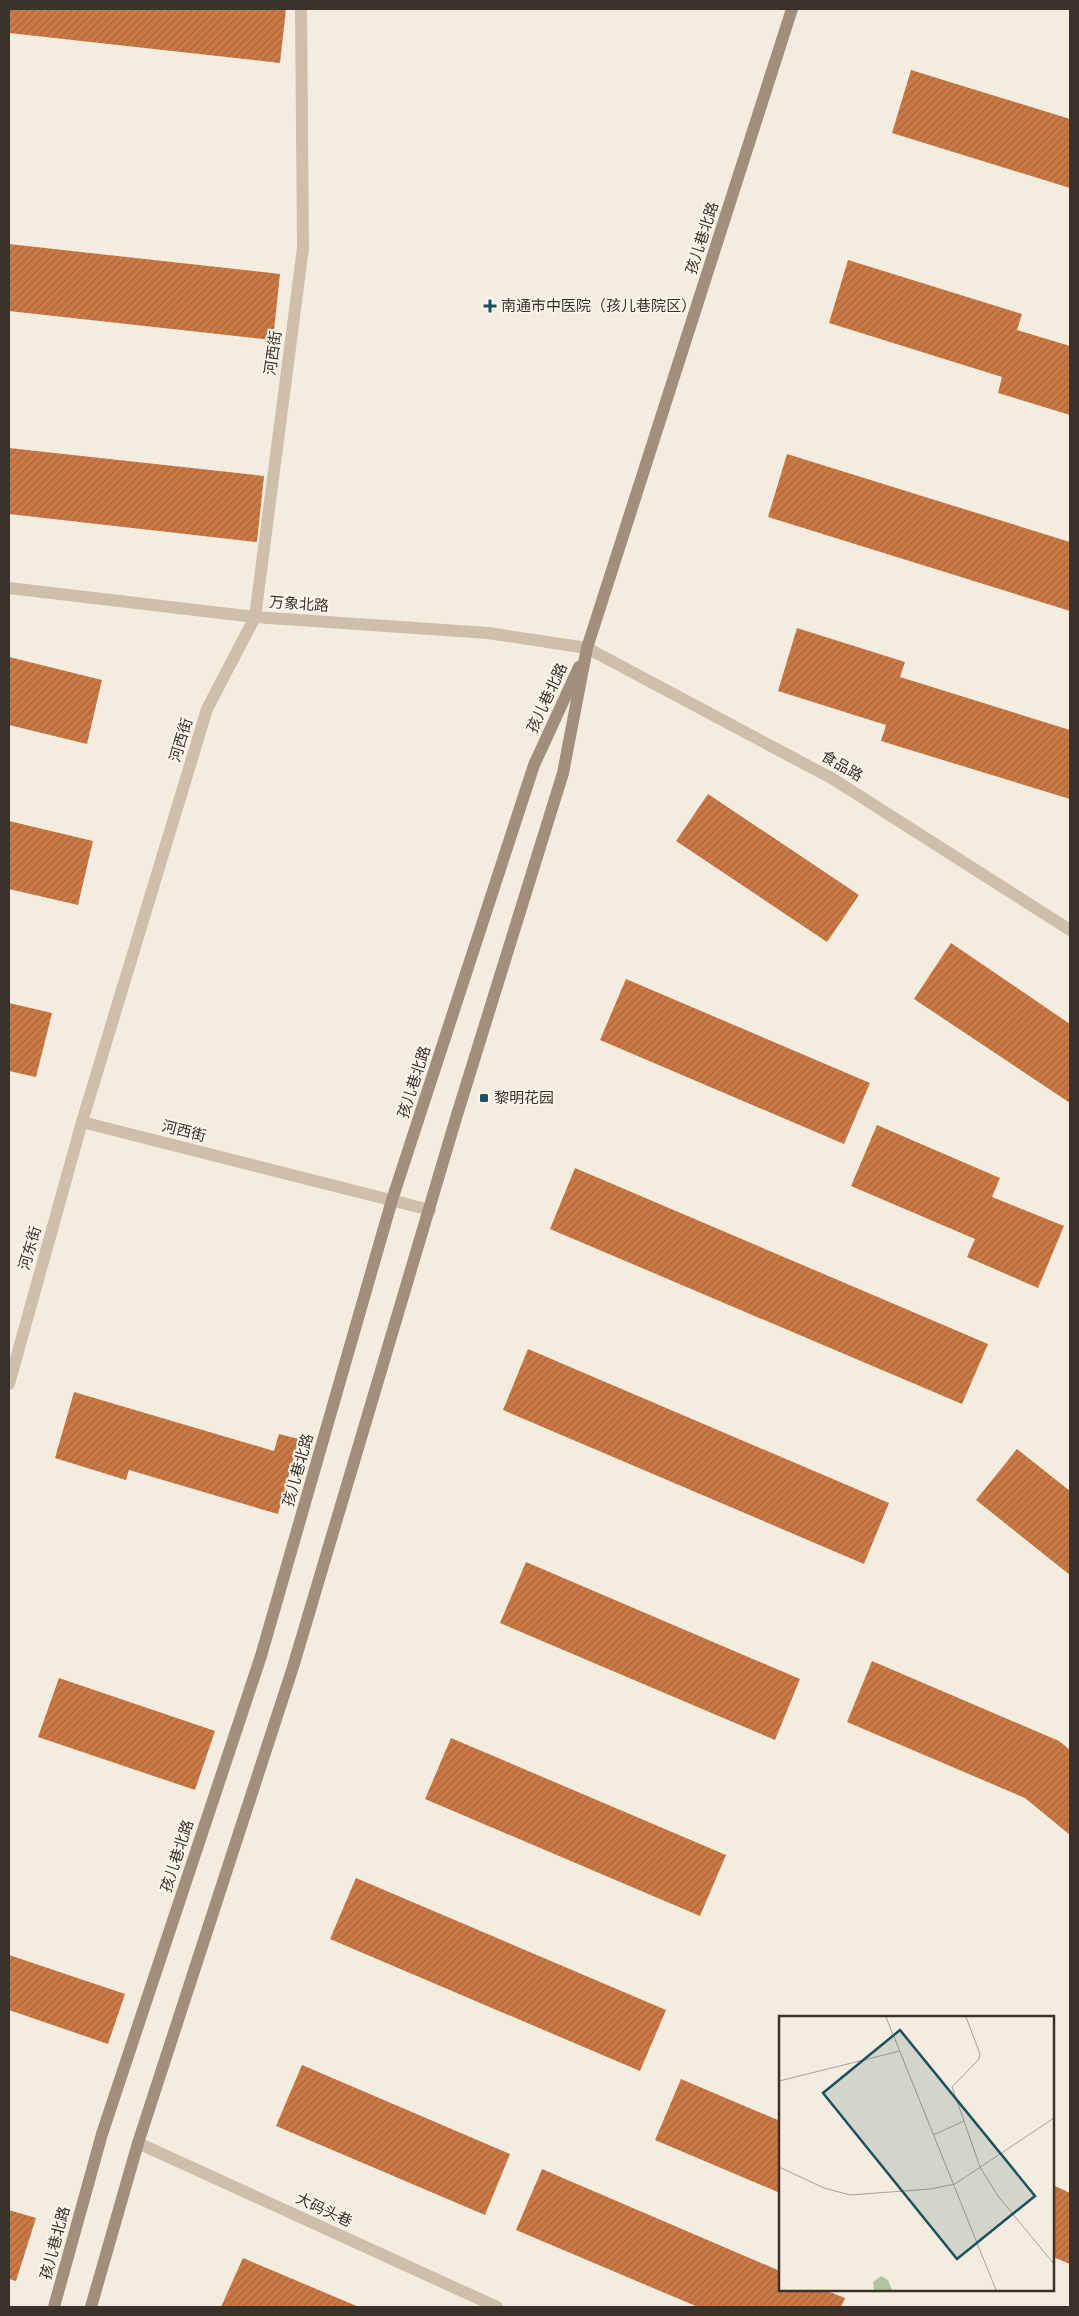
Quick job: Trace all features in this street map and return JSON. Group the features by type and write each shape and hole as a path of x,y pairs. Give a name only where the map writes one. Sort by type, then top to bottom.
{"main road":[{"name":"孩儿巷北路","path":"54,2307 102,2134 261,1656 392,1200 534,765 587,648 792,9"},
{"name":"孩儿巷北路","path":"91,2307 138,2143 293,1667 564,773 587,648"}],"street":[{"name":"河西街","path":"301,9 304,248 255,617 207,709 82,1122 430,1210"},
{"name":"万象北路","path":"9,588 255,617 488,633 587,648"},
{"name":"食品路","path":"587,648 833,779 1070,930"},
{"name":"河东街","path":"9,1384 82,1122"},
{"name":"大码头巷","path":"138,2143 497,2307"}],"building":[{"path":"9,9 286,9 280,63 9,33"},
{"path":"911,70 1070,119 1070,188 892,133"},
{"path":"9,244 280,274 273,340 9,311"},
{"path":"848,260 1022,314 1017,330 1070,346 1070,415 998,393 1002,377 829,323"},
{"path":"9,448 264,476 257,542 9,514"},
{"path":"787,454 1070,542 1070,611 768,517"},
{"path":"797,628 905,662 900,677 1070,730 1070,799 881,741 886,725 778,691"},
{"path":"9,657 102,680 87,744 9,725"},
{"path":"708,794 859,895 827,942 676,841"},
{"path":"9,821 93,841 78,905 9,889"},
{"path":"951,943 1070,1024 1070,1103 914,999"},
{"path":"626,979 870,1083 844,1144 600,1040"},
{"path":"9,1003 52,1013 36,1077 9,1071"},
{"path":"877,1125 1000,1178 992,1197 1064,1226 1038,1288 967,1257 975,1239 851,1186"},
{"path":"575,1168 988,1344 962,1404 550,1229"},
{"path":"528,1349 889,1503 864,1564 503,1410"},
{"path":"74,1392 274,1451 279,1434 299,1439 278,1514 129,1470 126,1480 55,1458"},
{"path":"1017,1449 1070,1491 1070,1575 976,1500"},
{"path":"526,1562 800,1679 775,1740 500,1623"},
{"path":"872,1661 1059,1741 1070,1750 1070,1835 1025,1798 847,1722"},
{"path":"59,1678 215,1731 195,1790 38,1737"},
{"path":"451,1738 726,1855 700,1916 425,1799"},
{"path":"356,1878 666,2010 640,2071 330,1939"},
{"path":"9,1955 125,1994 108,2044 9,2010"},
{"path":"302,2065 510,2154 485,2215 276,2126"},
{"path":"681,2079 779,2121 779,2193 655,2140"},
{"path":"542,2169 779,2271 779,2291 828,2291 845,2298 841,2307 698,2307 516,2230"},
{"path":"1054,2185 1070,2193 1070,2264 1054,2257"},
{"path":"9,2210 36,2218 16,2281 9,2279"},
{"path":"243,2258 359,2307 221,2307"}],"place":[{"name":"南通市中医院（孩儿巷院区）","path":"490,306"},
{"name":"黎明花园","path":"484,1098"}]}
